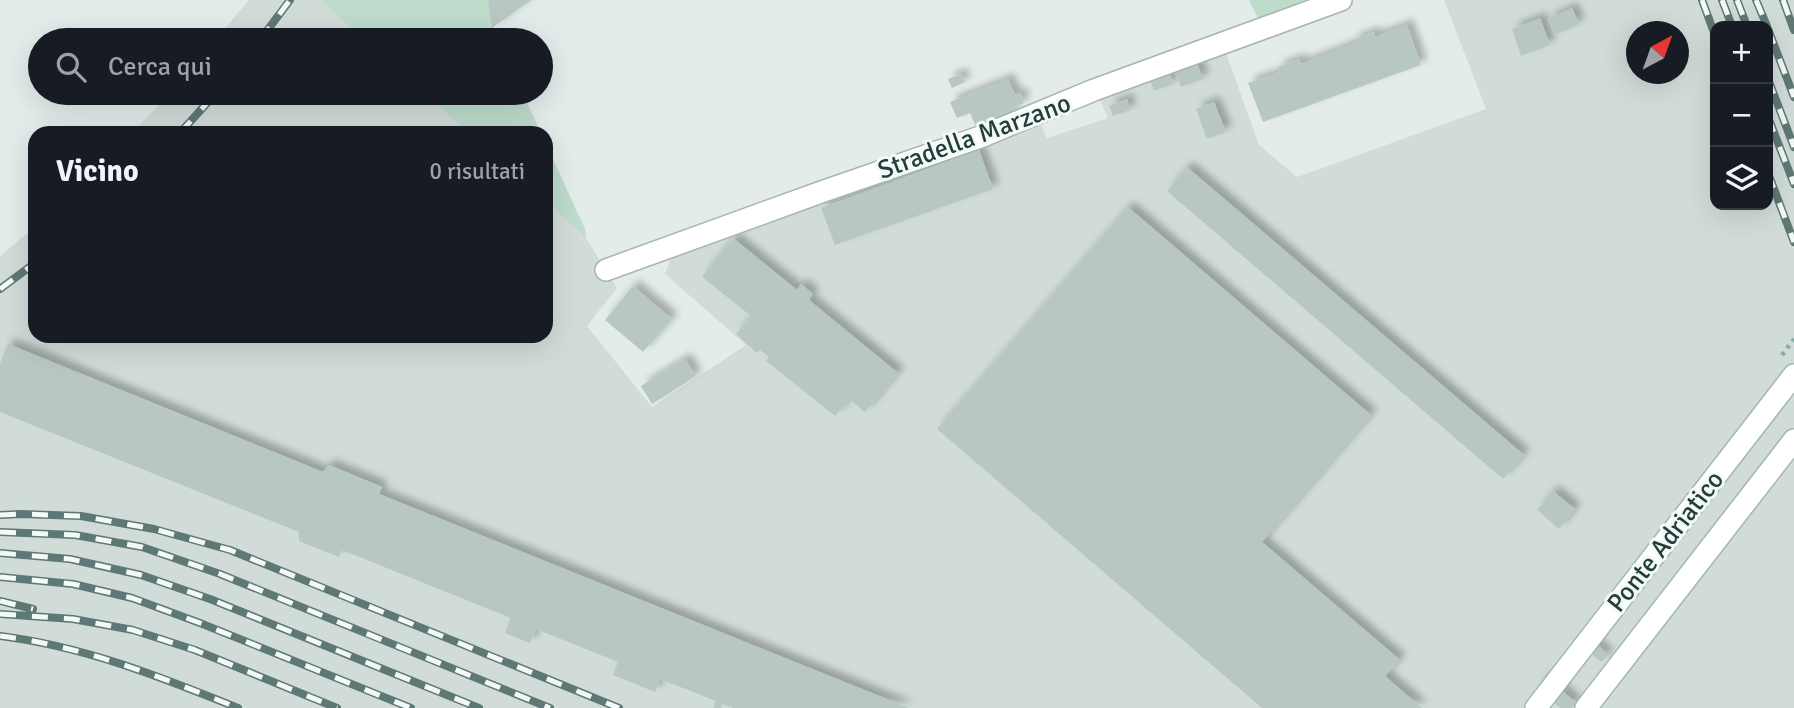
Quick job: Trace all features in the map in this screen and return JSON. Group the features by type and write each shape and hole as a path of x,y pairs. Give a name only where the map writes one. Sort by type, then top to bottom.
{"street":[{"name":"Stradella Marzano","path":"606,270 983,136 1094,90 1341,0"},
{"name":"Ponte Adriatico","path":"1535,708 1794,375"},
{"name":"Ponte Adriatico","path":"1586,708 1794,440"}],"shaded area":[{"path":"249,0 323,0 322,2 351,28 225,28"},
{"path":"1444,0 1794,0 1794,708 0,708 0,256 28,233 28,343 553,343 553,208 586,238 617,288 587,326 652,407 746,345 665,274 671,258 1039,120 1047,138 1108,118 1100,100 1226,53 1259,145 1297,177 1486,109"},
{"path":"159,105 436,105 460,126 139,126"}],"green space":[{"path":"490,0 494,28 351,28 322,2"},
{"path":"1249,0 1306,0 1258,18"},
{"path":"436,105 528,105 538,126 460,126"},
{"path":"553,159 585,229 586,238 553,208"}],"building":[{"path":"488,0 531,0 492,28"},
{"path":"1572,8 1579,24 1555,35 1548,19"},
{"path":"1540,18 1550,45 1521,56 1512,29"},
{"path":"1407,25 1421,65 1263,122 1248,83 1280,72 1278,67 1299,59 1301,64 1354,44 1353,40 1374,32 1375,37"},
{"path":"1197,63 1203,79 1181,87 1175,72"},
{"path":"961,74 965,82 952,88 948,79"},
{"path":"1170,75 1173,84 1154,91 1151,82"},
{"path":"1008,79 1015,95 1020,93 1024,103 1011,108 1014,114 977,129 970,113 957,118 950,102"},
{"path":"1127,99 1130,110 1113,116 1109,106"},
{"path":"1214,102 1226,132 1207,139 1196,109"},
{"path":"979,150 993,189 835,245 821,208"},
{"path":"1187,167 1524,455 1503,479 1167,191"},
{"path":"1128,207 1371,415 1262,542 1400,660 1385,676 1422,708 1262,708 937,429"},
{"path":"733,238 797,290 801,284 813,294 809,300 898,373 865,412 849,399 835,416 766,361 769,357 760,350 757,353 736,334 751,316 702,277"},
{"path":"633,286 672,319 643,352 605,320"},
{"path":"8,344 323,472 329,465 382,487 379,494 909,708 733,708 723,704 721,708 713,708 716,701 660,679 655,692 613,675 618,662 536,629 530,643 505,633 511,618 342,550 339,557 299,541 299,532 0,412 0,364"},
{"path":"685,359 696,376 652,404 641,386"},
{"path":"1553,491 1575,509 1559,529 1537,510"},
{"path":"1588,637 1608,655 1601,662 1581,645"},
{"path":"1547,677 1576,703 1572,708 1560,708 1537,688"}],"railway":[{"path":"269,28 290,0"},
{"path":"1702,0 1710,22"},
{"path":"1722,0 1730,21"},
{"path":"1737,0 1745,21"},
{"path":"1756,0 1765,21"},
{"path":"1783,0 1794,30"},
{"path":"1773,42 1794,97"},
{"path":"1770,84 1794,147"},
{"path":"186,126 205,105"},
{"path":"1773,130 1794,184"},
{"path":"1773,186 1794,242"},
{"path":"0,289 28,268"},
{"path":"0,515 81,516 154,529 230,550 619,708"},
{"path":"0,532 75,535 142,547 220,574 550,708"},
{"path":"0,553 70,559 141,575 210,599 479,708"},
{"path":"0,577 73,584 132,598 411,708"},
{"path":"0,601 33,609"},
{"path":"0,614 73,619 133,630 195,650 337,708"},
{"path":"0,636 91,655 151,674 238,708"}]}
